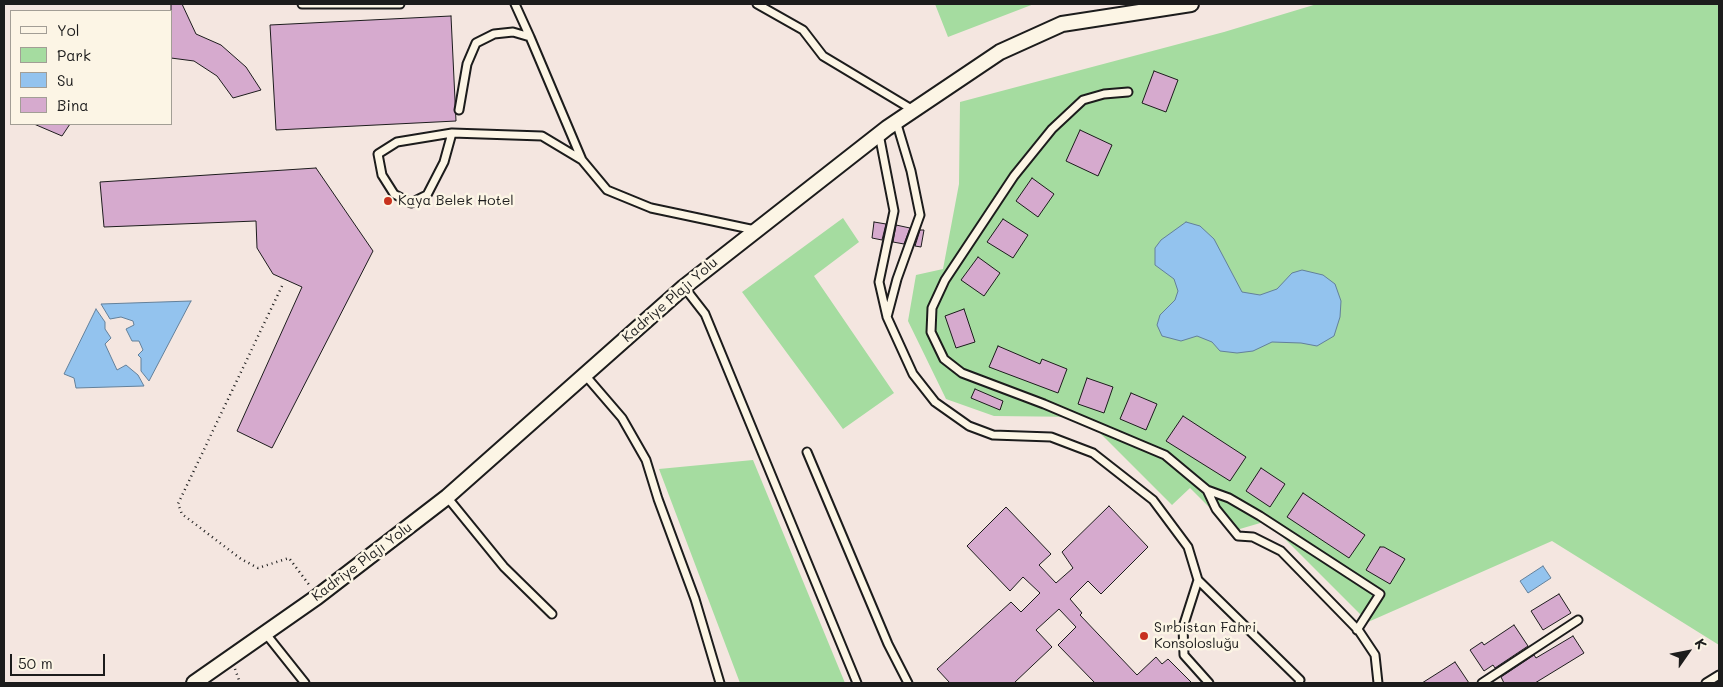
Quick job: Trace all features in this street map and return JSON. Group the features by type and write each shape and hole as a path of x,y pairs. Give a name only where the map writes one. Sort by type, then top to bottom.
{"street":[{"name":"Kadriye Plajı Yolu","path":"194,683 317,597 447,497 684,287 879,134 913,110 1000,52 1062,24 1191,4"}],"lane":[{"path":"302,4 400,4"},
{"path":"515,4 582,160 607,190 651,208 755,230"},
{"path":"757,4 803,30 823,56 913,110"},
{"path":"459,110 467,64 476,43 494,34 513,32 530,37"},
{"path":"1128,92 1104,94 1083,100 1052,129 1014,176 945,280 932,308 931,332 944,359 962,373 1044,404 1165,455 1207,490 1229,498 1260,516 1380,594 1357,630"},
{"path":"887,316 897,279 920,215 896,122"},
{"path":"452,133 444,162 427,195 411,203 394,194 382,175 378,154 397,142 452,133 542,136 582,160"},
{"path":"879,134 894,211 879,282 887,316 913,374 935,402 969,426 993,435 1051,437 1093,453 1153,500 1188,548 1198,580 1300,680 1299,683"},
{"path":"684,287 704,314 857,683"},
{"path":"585,374 622,418 646,460 658,499 695,599 720,683"},
{"path":"807,452 888,644 908,683"},
{"path":"1207,490 1216,509 1238,536 1253,537 1281,551 1357,630 1375,655 1378,683"},
{"path":"447,497 504,567 552,614"},
{"path":"1198,580 1183,627 1184,655 1209,683"},
{"path":"1482,683 1578,620"},
{"path":"266,634 305,683"},
{"path":"1706,683 1719,675"}],"path":[{"path":"282,286 178,504 182,514 241,559 258,568 289,558 317,597"}],"green space":[{"path":"935,4 1034,4 948,37"},
{"path":"1317,4 1719,4 1719,645 1552,541 1368,622 1267,521 1233,531 1190,488 1172,505 1084,417 994,416 946,399 908,321 916,275 943,269 959,184 960,102 1224,32"},
{"path":"843,218 859,242 814,276 894,393 843,429 742,292"},
{"path":"753,460 845,683 740,683 659,469"}],"water":[{"path":"1186,222 1200,226 1214,239 1242,292 1260,295 1277,289 1292,273 1302,270 1323,275 1335,284 1341,301 1340,317 1334,336 1317,346 1301,343 1272,342 1253,351 1237,353 1220,351 1212,342 1197,336 1181,341 1162,336 1157,325 1160,315 1175,300 1178,291 1174,279 1155,265 1155,248 1161,240"},
{"path":"191,301 149,381 141,371 141,358 138,355 143,350 139,341 132,341 126,329 134,325 133,321 121,317 110,319 101,304"},
{"path":"96,309 105,322 105,329 111,338 105,344 117,370 126,365 138,375 144,386 76,388 74,378 64,374"},
{"path":"1543,566 1551,578 1528,593 1520,581"}],"building":[{"path":"171,4 182,4 196,34 221,45 246,67 261,90 233,98 217,76 194,61 172,58"},
{"path":"451,16 456,121 276,130 270,25"},
{"path":"1154,71 1178,80 1166,112 1142,103"},
{"path":"36,125 69,125 62,136"},
{"path":"1080,130 1112,145 1098,176 1066,161"},
{"path":"316,168 373,251 272,448 237,431 302,287 273,274 257,248 256,221 104,227 100,182"},
{"path":"1032,178 1054,194 1038,217 1016,201"},
{"path":"1003,219 1028,235 1013,258 987,242"},
{"path":"874,222 886,224 882,240 872,238"},
{"path":"896,225 910,228 904,244 893,242"},
{"path":"920,230 924,230 921,247 915,246"},
{"path":"978,257 1000,273 984,296 961,280"},
{"path":"964,309 975,342 956,348 945,316"},
{"path":"998,346 1040,364 1042,359 1067,369 1058,393 989,367"},
{"path":"1087,378 1113,387 1104,413 1078,404"},
{"path":"975,389 1003,401 1000,410 971,398"},
{"path":"1131,393 1157,404 1146,430 1120,419"},
{"path":"1183,416 1246,457 1230,481 1166,441"},
{"path":"1261,468 1285,484 1270,507 1246,491"},
{"path":"1303,493 1365,535 1349,558 1287,517"},
{"path":"1109,506 1148,547 1101,594 1088,581 1070,599 1082,613 1080,615 1137,675 1156,657 1162,664 1168,659 1192,683 1095,683 1058,645 1076,627 1059,609 1036,630 1052,647 1014,683 950,683 937,669 1011,602 1021,612 1040,593 1023,577 1010,591 967,546 1006,507 1051,554 1039,565 1056,583 1073,568 1062,552"},
{"path":"1380,547 1384,547 1405,559 1390,584 1366,570"},
{"path":"1559,594 1571,613 1543,630 1531,611"},
{"path":"1514,625 1528,646 1495,668 1493,665 1484,671 1470,650 1482,642 1484,645"},
{"path":"1573,636 1584,653 1535,683 1504,683 1501,677 1534,655 1536,658"},
{"path":"1455,662 1469,683 1422,683 1441,671"}],"place":[{"name":"Kaya Belek Hotel","path":"388,201"},
{"name":"Sırbistan Fahri Konsolosluğu","path":"1144,636"}]}
